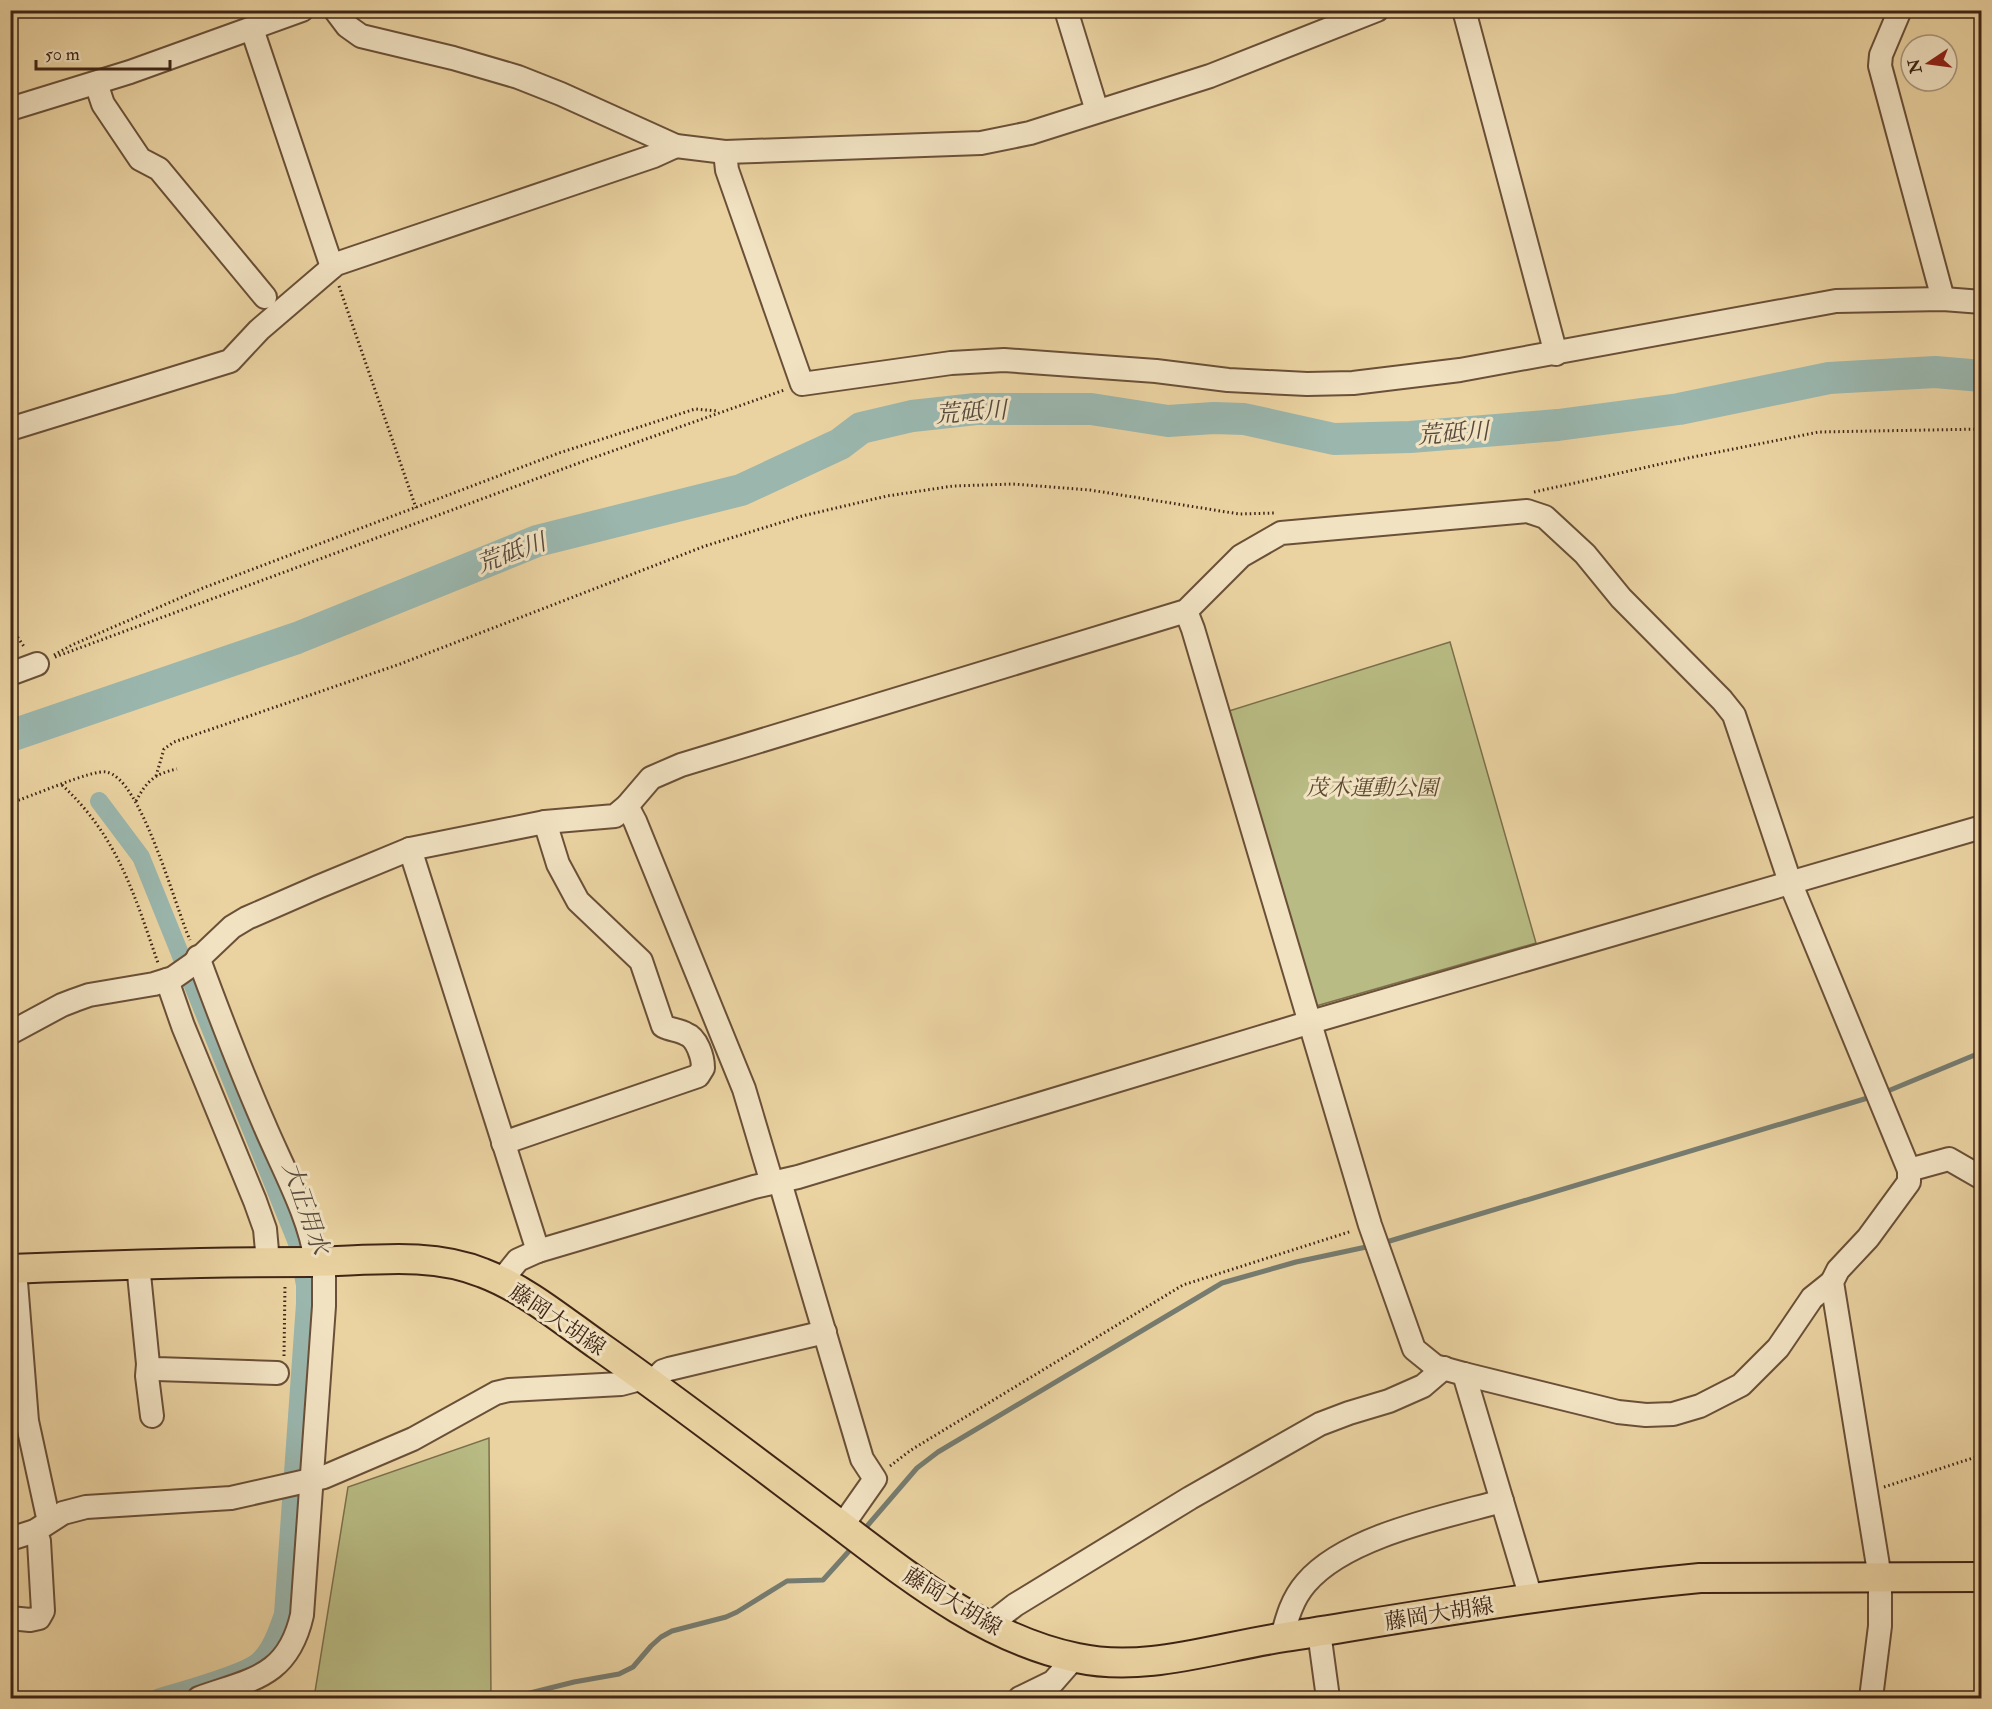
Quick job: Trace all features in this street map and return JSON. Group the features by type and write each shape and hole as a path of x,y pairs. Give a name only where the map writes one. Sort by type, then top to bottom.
{"main road":[{"name":"藤岡大胡線","path":"13,1269 138,1264 438,1260 472,1269 501,1281 544,1307 647,1380 930,1590 988,1626 1074,1658 1120,1663 1159,1660 1282,1637 1531,1598 1700,1578 1982,1577"}],"street":[{"path":"10,109 96,83 302,10"},
{"path":"335,10 347,26 361,36 453,58 518,77 676,146 725,152 981,143 1030,133 1210,76 1377,10"},
{"path":"1066,10 1097,111"},
{"path":"1464,10 1556,354"},
{"path":"1900,10 1881,55 1880,66 1943,299"},
{"path":"252,29 332,267"},
{"path":"96,83 103,104 140,159 159,168 265,297"},
{"path":"10,429 230,361 258,330 336,264 654,156 676,146"},
{"path":"725,152 727,170 802,384 951,363 1004,360 1156,371 1228,381 1307,384 1353,382 1460,370 1556,354 1725,320 1836,301 1943,299 1982,302"},
{"path":"10,1034 55,1009 89,995 170,979 196,960 232,927 247,918 410,849 545,822 615,816 627,806 651,778 681,765 1186,611 1241,556 1281,533 1527,511 1545,516 1585,554 1621,598 1734,715 1790,882 1909,1170 1909,1182 1868,1238 1838,1270 1832,1282 1812,1298 1778,1348 1741,1385 1700,1406 1673,1414 1646,1415 1618,1412 1435,1366 1414,1349 1370,1225 1197,640 1186,611"},
{"path":"10,674 36,664"},
{"path":"627,806 635,820 744,1089 825,1332 862,1459 875,1479 842,1526"},
{"path":"503,1143 698,1076 703,1068 696,1042 690,1035 675,1032 663,1026 641,961 590,913 574,894 558,864 545,822"},
{"path":"501,1281 518,1260 538,1251 1311,1022 1982,827"},
{"path":"410,849 538,1251"},
{"path":"196,960 302,1211 314,1248 299,1262"},
{"path":"170,979 183,1026 265,1229 299,1262 324,1306 299,1631 282,1662 248,1682 199,1698"},
{"path":"1909,1170 1948,1159 1982,1179"},
{"path":"138,1264 152,1416"},
{"path":"10,1618 30,1620 39,1618 43,1611 39,1541 47,1513 27,1420 13,1269"},
{"path":"1832,1282 1880,1578 1880,1626 1871,1698"},
{"path":"10,1539 86,1507 231,1497 324,1477 413,1439 496,1393 509,1390 621,1384 647,1380 669,1369 825,1332"},
{"path":"148,1367 277,1373"},
{"path":"1454,1371 1502,1501 1531,1598"},
{"path":"988,1626 1015,1605 1180,1504 1320,1424 1389,1401 1454,1371"},
{"path":"1282,1637 1291,1605 1306,1583 1328,1562 1353,1549 1410,1527 1502,1501"},
{"path":"1319,1632 1328,1698"},
{"path":"1028,1696 1053,1682 1074,1658"}],"path":[{"path":"332,267 416,508"},
{"path":"36,664 721,411 802,384"},
{"path":"36,664 72,645 203,588 559,453 695,410 721,411"},
{"path":"1532,492 1819,432 1982,429"},
{"path":"156,776 164,749 174,742 400,664 705,546 802,516 855,503 953,486 1012,484 1090,490 1239,514 1286,512"},
{"path":"10,626 36,664"},
{"path":"135,801 149,780 160,773 177,769"},
{"path":"10,803 91,774 106,771 118,777 147,822 196,960"},
{"path":"62,785 82,804 116,853 130,883 160,969 170,979"},
{"path":"875,1479 911,1450 1183,1285 1370,1225"},
{"path":"277,1373 283,1369 299,1262"},
{"path":"1866,1494 1982,1455"}],"green space":[{"name":"茂木運動公園","path":"1450,642 1536,943 1316,1006 1229,711"},
{"path":"489,1438 491,1698 314,1698 348,1487"}],"waterway":[{"name":"荒砥川","path":"10,736 297,638 537,541 741,490 840,444 861,428 912,416 976,409 1091,409 1168,421 1244,419 1334,439 1410,437 1558,425 1679,409 1829,378 1935,372 1982,376"},
{"name":"大正用水","path":"99,801 141,857 297,1243 305,1285 281,1620 270,1646 257,1662 224,1677 157,1698"},
{"path":"1883,1093 1982,1052"},
{"path":"1383,1243 1871,1097"},
{"path":"868,1525 917,1468 938,1452 1222,1283 1296,1262 1371,1246"},
{"path":"510,1698 574,1682 619,1674 633,1667 651,1646 672,1631 726,1617 787,1581 823,1580 850,1550"}]}
